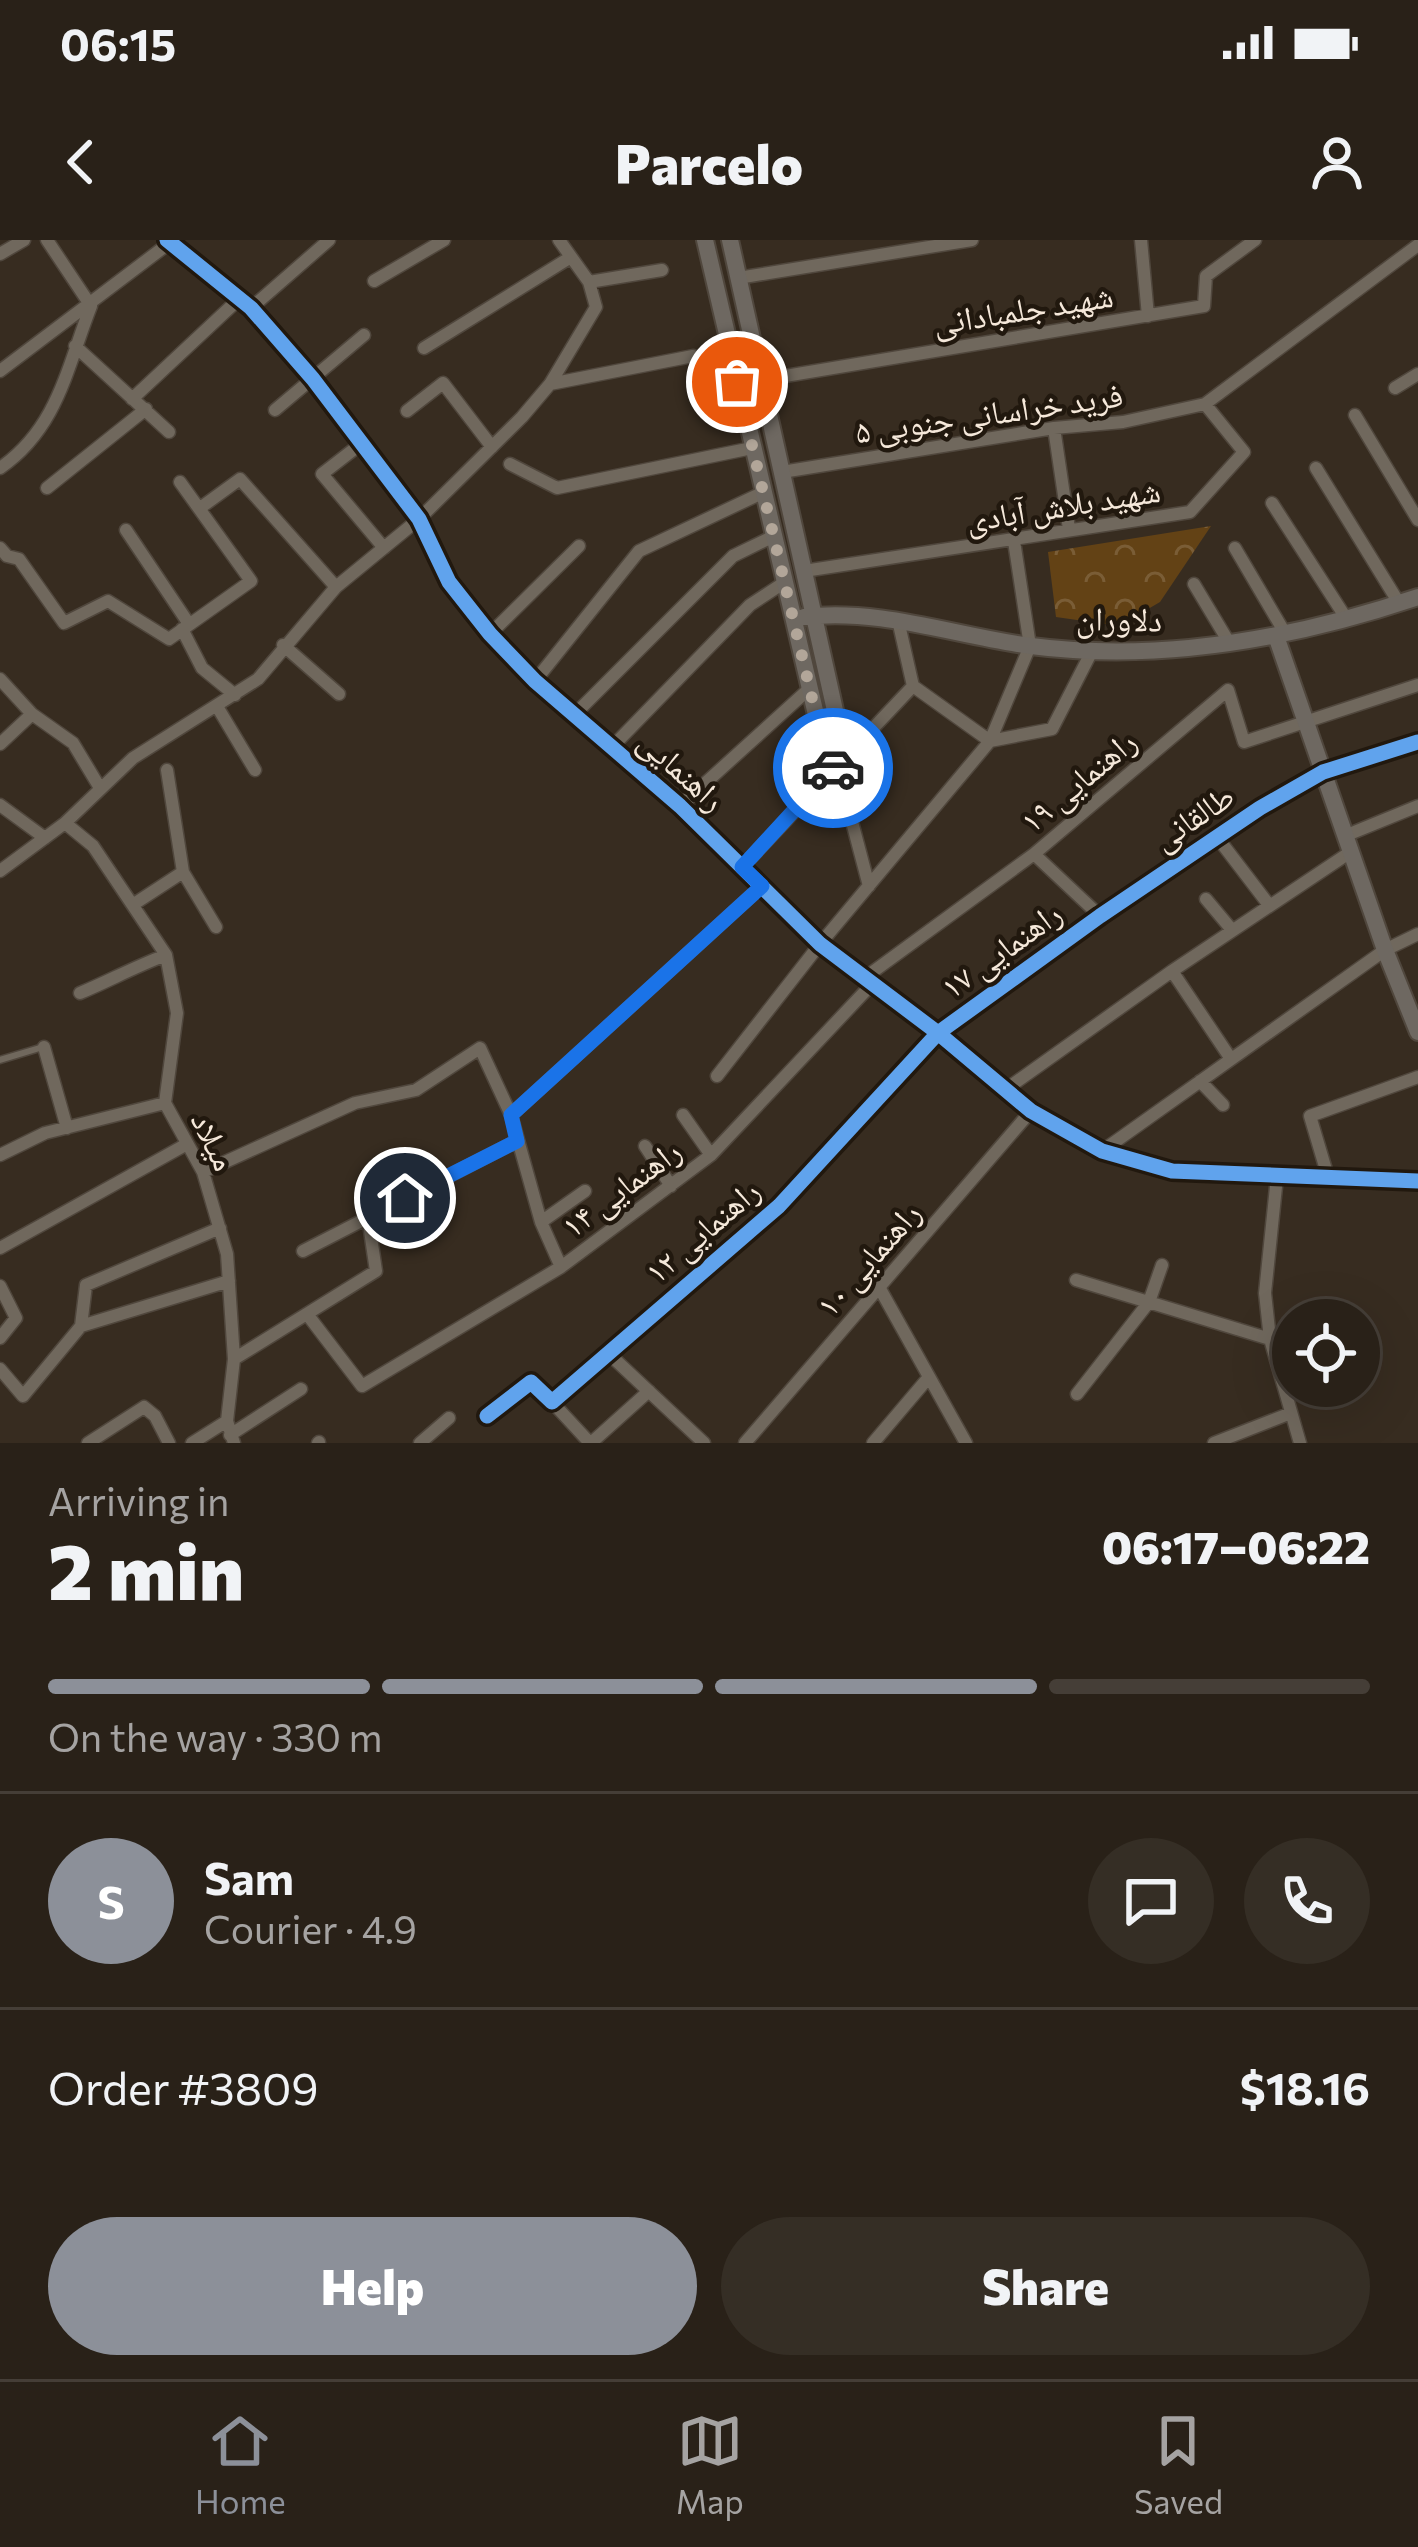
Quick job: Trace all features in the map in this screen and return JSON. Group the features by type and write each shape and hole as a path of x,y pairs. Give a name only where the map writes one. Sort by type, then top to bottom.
{"street":[{"path":"0,254 24,240"},
{"path":"47,240 92,306"},
{"path":"132,399 328,240"},
{"path":"374,281 444,240"},
{"path":"0,871 65,823 133,758 258,680 335,587 419,519 550,384 596,307 589,283 559,240"},
{"path":"705,240 790,619 817,719 825,720 836,716 730,240"},
{"path":"738,278 972,240"},
{"path":"1141,240 1148,316"},
{"name":"شهید جلمبادانی","path":"761,380 1204,306 1206,275 1255,240"},
{"path":"0,371 92,306 170,241"},
{"name":"راهنمایی","path":"170,241 245,303 314,379 419,519 449,582 535,681 680,806 820,944 938,1033 1030,1111 1102,1151 1172,1171 1418,1181"},
{"path":"1204,404 1418,245"},
{"path":"424,348 572,257"},
{"path":"589,283 662,270"},
{"path":"0,468 22,452 57,404 92,306"},
{"path":"275,410 364,335"},
{"path":"75,346 169,432"},
{"path":"550,384 693,356"},
{"path":"1395,388 1418,374"},
{"path":"407,411 442,383 492,446"},
{"name":"فرید خراسانی جنوبی ۵","path":"782,472 1054,428 1123,422 1204,404"},
{"name":"شهید بلاش آبادی","path":"804,571 1190,512 1244,452 1204,404"},
{"path":"46,488 146,410"},
{"path":"1355,416 1418,520"},
{"path":"1054,428 1069,530"},
{"path":"362,443 322,474 384,548"},
{"path":"510,464 557,488 752,448"},
{"path":"1316,468 1400,603"},
{"path":"200,508 240,479 335,587"},
{"path":"0,548 19,559 66,625 108,601 166,639 251,581 181,482"},
{"path":"535,681 639,551 762,493"},
{"path":"1272,502 1346,618"},
{"path":"126,530 186,626 202,668 235,695"},
{"path":"576,713 733,556 772,537"},
{"path":"717,1076 989,740 1030,646 1014,541"},
{"path":"490,634 579,546"},
{"path":"1235,548 1280,635 1384,950 1418,1032"},
{"path":"612,747 750,605 782,584"},
{"path":"1194,584 1230,644"},
{"name":"دلاوران","path":"790,619 898,620 1030,646 1172,652 1280,635 1418,597"},
{"path":"898,620 913,686 989,740 1052,729 1094,650"},
{"path":"283,645 339,694"},
{"path":"0,679 32,714 73,743 100,788"},
{"path":"1306,723 1418,685"},
{"path":"742,867 913,686"},
{"path":"680,806 809,688"},
{"name":"راهنمایی ۱۹","path":"868,981 1034,854 1228,690 1244,742 1306,723"},
{"path":"218,708 255,770"},
{"path":"0,744 32,714"},
{"path":"825,720 868,886"},
{"name":"طالقانی","path":"1100,916 1323,772 1418,742"},
{"path":"167,770 183,872 216,927"},
{"path":"0,806 45,838"},
{"path":"1006,1090 1350,843 1418,806"},
{"name":"میلاد","path":"65,823 92,846 166,955 177,1012 165,1103 203,1172 227,1254 234,1359 230,1433"},
{"path":"1217,837 1268,905"},
{"path":"1034,854 1100,916"},
{"path":"134,904 183,872"},
{"path":"511,1115 762,886"},
{"path":"1206,899 1232,930"},
{"name":"راهنمایی ۱۷","path":"938,1033 1100,916"},
{"path":"1102,1151 1384,950 1418,934"},
{"path":"80,993 166,955"},
{"path":"1172,971 1231,1059"},
{"name":"راهنمایی ۱۴","path":"307,1314 362,1386 561,1267 711,1155 868,981"},
{"name":"راهنمایی ۱۲","path":"551,1402 779,1206 938,1033"},
{"path":"44,1047 67,1128"},
{"path":"203,1172 355,1103 416,1090 480,1048 511,1115 541,1222 561,1267"},
{"path":"1329,1180 1310,1116 1418,1077"},
{"path":"1200,1081 1223,1105"},
{"path":"0,1155 45,1133 165,1103"},
{"name":"راهنمایی ۱۰","path":"746,1443 1030,1111"},
{"path":"682,1115 711,1155"},
{"path":"303,1251 517,1141"},
{"path":"0,1248 187,1144"},
{"path":"644,1147 671,1186"},
{"path":"1277,1177 1265,1293 1270,1339 1300,1443"},
{"path":"541,1222 585,1191"},
{"path":"234,1359 376,1271 368,1217"},
{"path":"0,1370 23,1396 81,1326 86,1285 220,1228"},
{"path":"1077,1394 1149,1302 1162,1265"},
{"path":"1076,1280 1270,1339"},
{"path":"81,1326 229,1281"},
{"path":"0,1286 16,1318 0,1338"},
{"path":"879,1287 965,1443"},
{"path":"608,1352 704,1443"},
{"path":"873,1443 928,1376"},
{"path":"488,1416 531,1382 590,1443 649,1390"},
{"path":"192,1443 230,1433 301,1389"},
{"path":"88,1443 144,1407 155,1416 169,1443"},
{"path":"1214,1443 1291,1413"},
{"path":"420,1443 449,1418"}],"lane":[{"path":"0,1060 44,1047"}],"green space":[{"path":"1211,526 1160,602 1119,626 1056,617 1048,552"}],"cycle path":[{"path":"167,240 251,308 313,379 419,519 449,582 535,681 680,806 820,944 1031,1111 1102,1151 1172,1171 1418,1181"},
{"path":"487,1416 531,1382 552,1402 779,1206 938,1033 1260,808 1323,772 1418,742"}],"way so far":[{"path":"737,382 794,634 817,719 825,720 836,764 833,768"}],"route":[{"path":"405,1198 517,1141 511,1115 762,886 742,867 833,768"}]}
